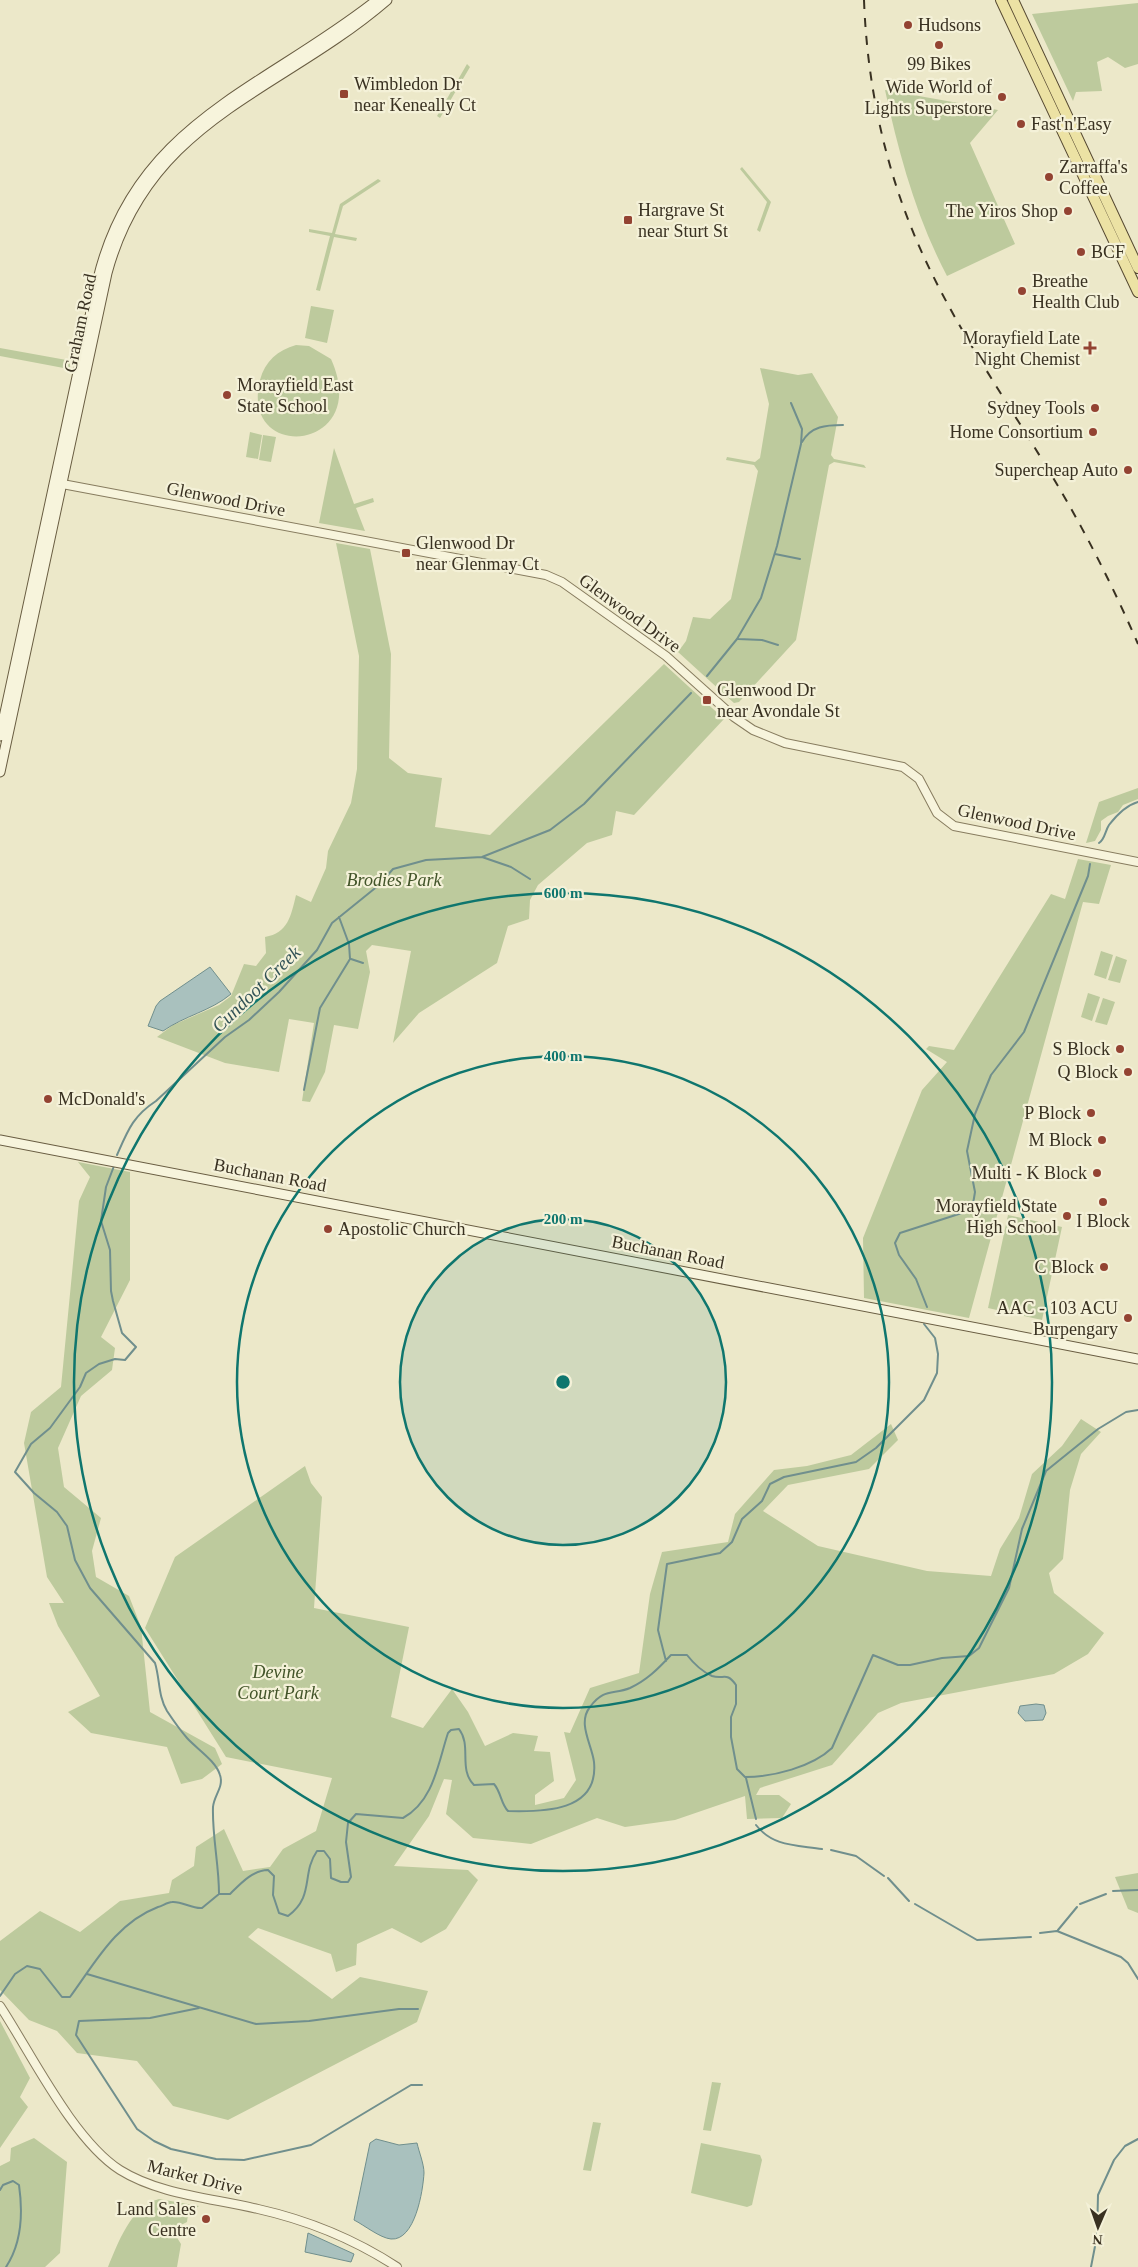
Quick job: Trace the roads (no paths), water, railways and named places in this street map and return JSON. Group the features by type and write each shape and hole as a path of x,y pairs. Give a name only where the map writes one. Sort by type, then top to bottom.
{"main road":[{"name":"Graham Road","path":"0,772 101,265 117,224 135,191 164,153 201,119 340,28 377,0"},
{"name":"Graham Road","path":"0,736 109,268 123,227 148,184 183,144 204,125 342,35 387,0"},
{"path":"1013,0 1138,268"},
{"path":"1000,2 1138,292"},
{"name":"Buchanan Road","path":"0,1136 73,1153"},
{"name":"Buchanan Road","path":"0,1140 1138,1359"}],"street":[{"name":"Glenwood Drive","path":"58,483 546,575 569,587 666,656 734,717 766,737 903,767 919,779 940,817 954,826 1138,862"},
{"name":"Market Drive","path":"0,2006 76,2126 99,2152 119,2170 146,2183 302,2221 348,2238 397,2267"}],"water":[{"path":"210,967 231,994 215,1005 163,1031 148,1026 160,1001"},
{"path":"1044,1705 1046,1713 1043,1720 1025,1721 1018,1713 1020,1706"},
{"path":"376,2139 399,2145 417,2143 424,2173 419,2202 412,2224 399,2237 391,2239 372,2231 354,2220 370,2143"},
{"path":"308,2233 354,2254 351,2262 305,2252"}],"waterway":[{"path":"707,676 737,639 761,598 777,546 801,444 802,429 791,403"},
{"path":"802,442 814,430 825,426 843,425"},
{"path":"775,554 800,559"},
{"path":"738,639 762,640 778,645"},
{"name":"Cundoot Creek","path":"117,1155 136,1118 225,1037 249,1020 279,992 317,950 332,923 379,885 393,869 426,860 482,857 550,830 584,804 691,693"},
{"path":"1099,843 1115,818 1126,808 1138,802"},
{"path":"482,857 511,867 530,879"},
{"path":"927,1307 916,1279 899,1255 895,1243 900,1233 965,1212 973,1204 975,1192 967,1151 975,1114 991,1075 1024,1032 1088,876 1090,864"},
{"path":"304,1090 320,1008 350,959 349,944 339,917"},
{"path":"351,959 363,963"},
{"name":"Cundoot Creek","path":"0,1996 15,1974 27,1966 40,1969 62,1997 70,1997 108,1945 130,1923 143,1914 170,1902 202,1908 219,1894 213,1818 213,1807 221,1783 218,1770 187,1738 167,1711 162,1699 155,1663 90,1588 75,1560 67,1526 57,1512 34,1493 15,1472 31,1444 50,1428 80,1387 86,1373 99,1364 115,1359 125,1360 136,1347 122,1333 113,1301 110,1250 101,1221 106,1187 114,1166"},
{"path":"666,1661 658,1630 667,1564 720,1553 732,1542 742,1519 762,1501 770,1484 784,1477 856,1462 876,1448 924,1400 937,1373 938,1354 935,1338 924,1324"},
{"path":"219,1894 230,1894 252,1875 268,1870 274,1876 273,1895 279,1913 288,1916 302,1901 312,1860 317,1851 324,1851 330,1859 331,1878 341,1882 348,1882 351,1877 346,1842 348,1823 356,1814 403,1818 413,1811 428,1792 438,1769 448,1733 451,1730 459,1729 463,1736 469,1779 474,1785 494,1784 508,1811 552,1809 566,1806 578,1800 588,1791 593,1779 594,1762 586,1734 586,1713 595,1701 604,1694 630,1688 647,1678 671,1655 687,1655 704,1672 716,1677 730,1678 736,1685 736,1704 731,1717 731,1737 737,1769 745,1777 780,1773 814,1761 832,1748 873,1655 898,1665 910,1665 942,1658 969,1656 979,1648 1009,1588 1022,1529 1046,1471 1098,1429 1126,1412 1138,1410"},
{"path":"746,1778 756,1819"},
{"path":"756,1825 770,1837 786,1844 822,1849"},
{"path":"831,1850 856,1856 884,1876"},
{"path":"888,1878 909,1901"},
{"path":"1113,1891 1138,1890"},
{"path":"1080,1904 1106,1894"},
{"path":"915,1904 977,1940 1031,1937"},
{"path":"1058,1930 1077,1907"},
{"path":"1040,1933 1057,1931 1121,1957 1128,1963 1138,1979"},
{"path":"87,1974 256,2024 309,2021 399,2009 418,2009"},
{"path":"199,2008 150,2018 79,2021 76,2035 137,2129 154,2141 171,2149 216,2159 244,2160 311,2145 411,2085 422,2085"},
{"path":"1091,2267 1097,2236 1098,2195 1114,2160 1125,2146 1138,2139"},
{"name":"Cundoot Creek","path":"0,2190 3,2185 13,2181 19,2185 20,2228 15,2248 6,2267"}],"railway":[{"path":"864,0 869,61 879,122 895,182 916,239 944,298 960,326 1059,487 1106,575 1138,644"}],"place":[{"name":"Hudsons","path":"908,25"},
{"name":"99 Bikes","path":"939,45"},
{"name":"Wimbledon Dr near Keneally Ct","path":"344,94"},
{"name":"Wide World of Lights Superstore","path":"1002,97"},
{"name":"Fast'n'Easy","path":"1021,124"},
{"name":"Zarraffa's Coffee","path":"1049,177"},
{"name":"The Yiros Shop","path":"1068,211"},
{"name":"Hargrave St near Sturt St","path":"628,220"},
{"name":"BCF","path":"1081,252"},
{"name":"Breathe Health Club","path":"1022,291"},
{"name":"Morayfield Late Night Chemist","path":"1090,348"},
{"name":"Morayfield East State School","path":"227,395"},
{"name":"Sydney Tools","path":"1095,408"},
{"name":"Home Consortium","path":"1093,432"},
{"name":"Supercheap Auto","path":"1128,470"},
{"name":"Glenwood Dr near Glenmay Ct","path":"406,553"},
{"name":"Glenwood Dr near Avondale St","path":"707,700"},
{"name":"S Block","path":"1120,1049"},
{"name":"Q Block","path":"1128,1072"},
{"name":"McDonald's","path":"48,1099"},
{"name":"P Block","path":"1091,1113"},
{"name":"M Block","path":"1102,1140"},
{"name":"Multi - K Block","path":"1097,1173"},
{"name":"I Block","path":"1103,1202"},
{"name":"Morayfield State High School","path":"1067,1216"},
{"name":"Apostolic Church","path":"328,1229"},
{"name":"C Block","path":"1104,1267"},
{"name":"AAC - 103 ACU Burpengary","path":"1128,1318"},
{"name":"Land Sales Centre","path":"206,2219"}],"park label":[{"name":"Brodies Park","path":"394,880"},
{"name":"Devine Court Park","path":"278,1682"}]}
